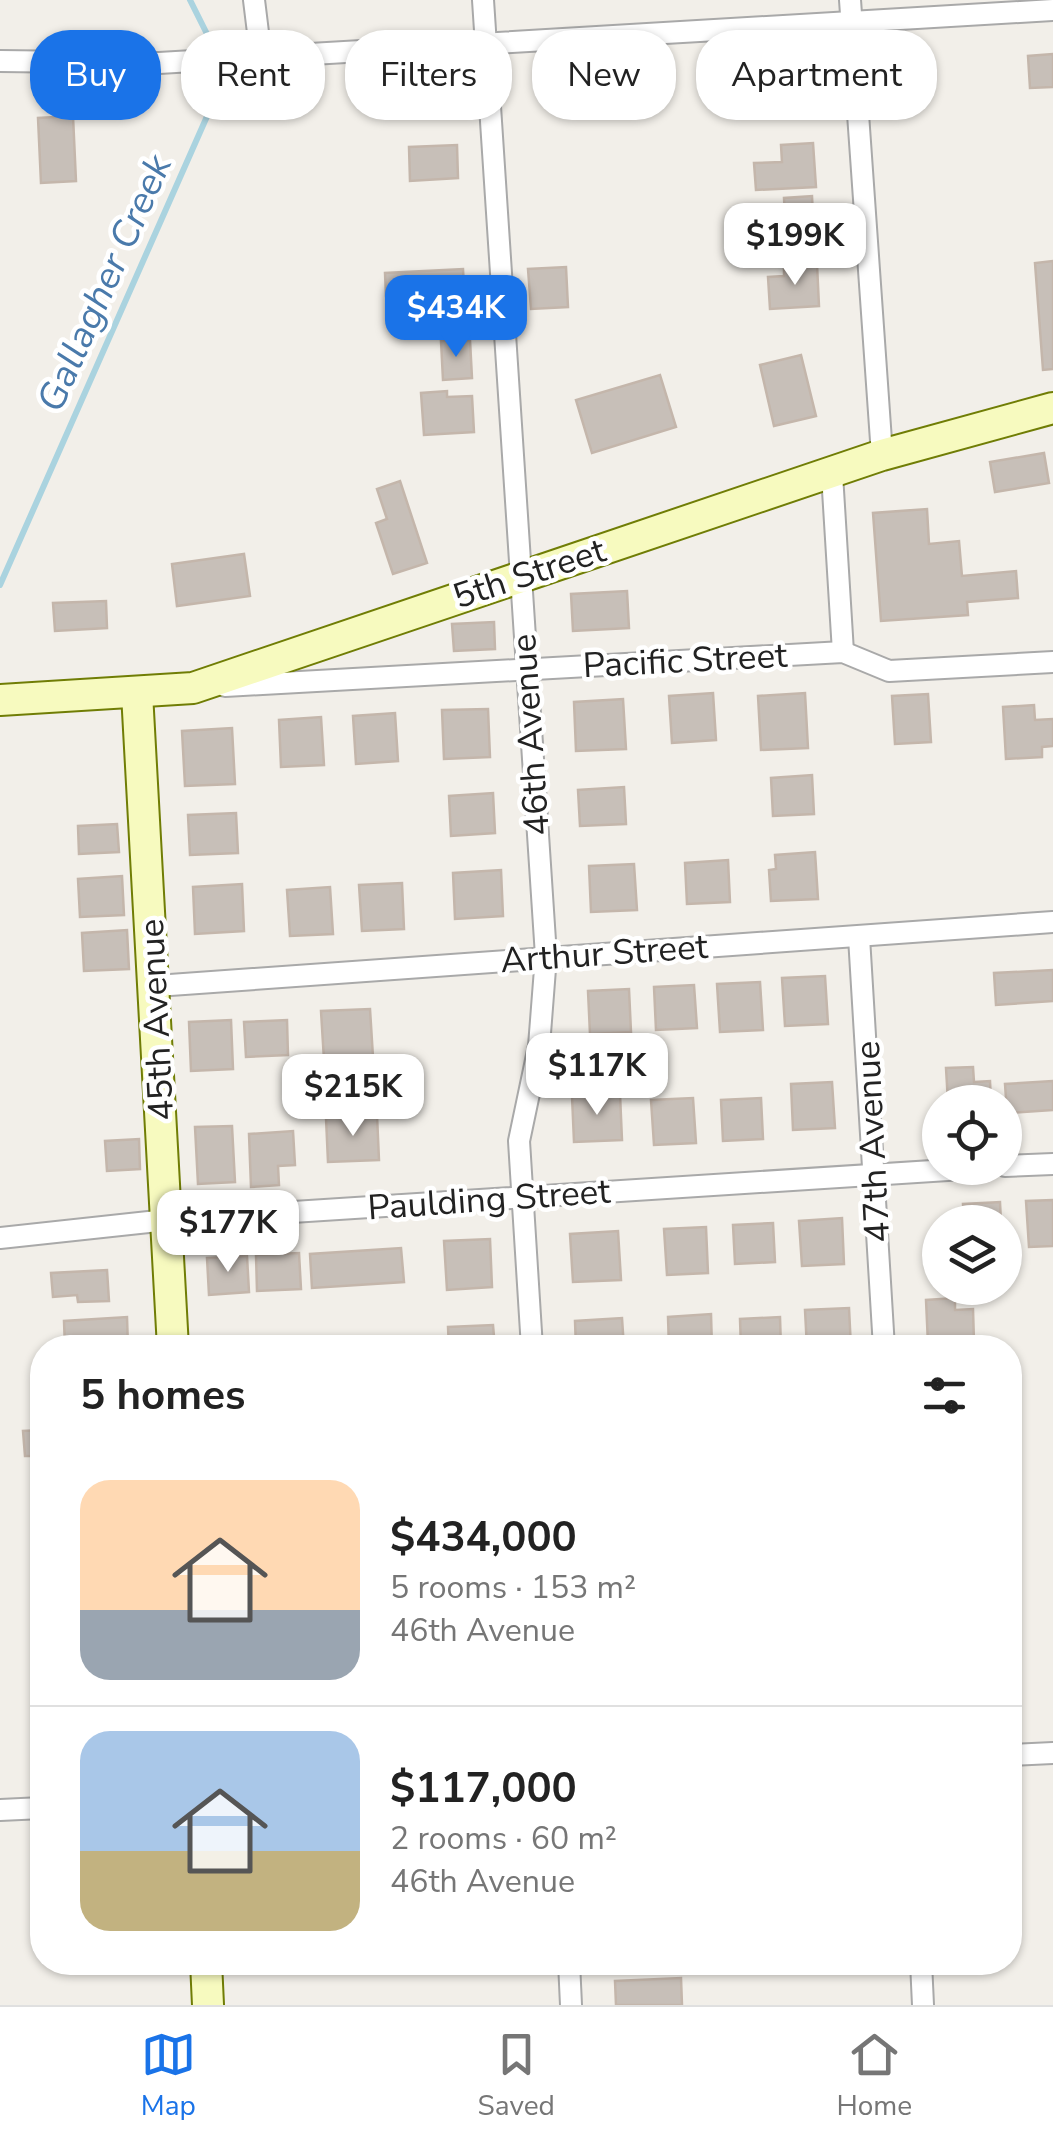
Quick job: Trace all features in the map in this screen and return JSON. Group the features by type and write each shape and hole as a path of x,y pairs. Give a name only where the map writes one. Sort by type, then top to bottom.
{"street":[{"path":"253,30 254,0"},
{"name":"46th Avenue","path":"482,0 485,30"},
{"path":"512,42 850,10 1053,10"},
{"path":"850,10 882,455"},
{"path":"0,60 181,62"},
{"name":"46th Avenue","path":"491,120 546,956 540,1046 519,1141 531,1335"},
{"name":"5th Street","path":"12,699 194,688 518,575 882,455 1053,408"},
{"path":"832,474 843,652"},
{"name":"Pacific Street","path":"194,688 843,652 889,671 1053,662"},
{"name":"45th Avenue","path":"137,693 156,986 171,1335"},
{"name":"Arthur Street","path":"156,986 1053,922"},
{"name":"47th Avenue","path":"860,936 883,1335"},
{"path":"1022,1165 1053,1164"},
{"name":"Paulding Street","path":"0,1238 166,1220 922,1171"},
{"path":"1022,1755 1053,1753"},
{"path":"0,1810 30,1809"},
{"path":"207,1975 208,2005"},
{"path":"570,1975 571,2005"},
{"path":"922,1975 923,2005"}],"building":[{"path":"1053,54 1053,87 1030,88 1028,56"},
{"path":"38,120 73,120 76,181 41,183"},
{"path":"813,143 816,187 756,190 754,163 782,162 781,145"},
{"path":"457,145 458,178 410,181 409,147"},
{"path":"812,196 815,255 787,257 784,198"},
{"path":"1053,261 1053,369 1043,370 1035,263"},
{"path":"817,264 819,306 770,309 768,277 784,276 784,265"},
{"path":"566,267 568,307 531,309 528,269"},
{"path":"463,269 465,304 407,307 407,295 386,296 385,273"},
{"path":"470,340 472,378 443,380 441,341"},
{"path":"801,355 816,416 774,426 760,365"},
{"path":"660,375 676,427 592,453 576,400"},
{"path":"447,391 447,397 472,396 474,432 424,435 421,393"},
{"path":"1044,453 1049,483 995,492 990,462"},
{"path":"400,481 427,563 393,574 376,523 387,519 377,489"},
{"path":"927,509 929,544 959,541 962,576 1016,571 1018,598 967,602 968,615 881,621 873,513"},
{"path":"244,554 250,596 177,606 172,564"},
{"path":"627,591 629,628 573,631 571,594"},
{"path":"106,601 107,628 55,631 53,603"},
{"path":"494,622 495,649 454,651 452,624"},
{"path":"713,693 716,740 672,743 669,696"},
{"path":"805,693 808,748 761,750 758,696"},
{"path":"928,694 931,742 895,744 892,696"},
{"path":"623,699 626,749 576,751 574,702"},
{"path":"1034,705 1035,720 1053,719 1053,746 1042,747 1042,757 1006,759 1003,707"},
{"path":"488,709 490,757 444,759 442,710"},
{"path":"395,713 398,761 356,764 353,716"},
{"path":"321,717 324,765 281,767 279,720"},
{"path":"232,728 235,784 185,786 182,731"},
{"path":"812,775 814,814 773,816 771,778"},
{"path":"624,787 626,824 580,826 578,790"},
{"path":"493,793 495,833 451,836 449,796"},
{"path":"236,813 238,853 190,855 188,815"},
{"path":"117,824 119,852 79,854 78,826"},
{"path":"815,852 818,899 771,901 769,870 776,869 775,855"},
{"path":"728,860 730,902 687,904 685,863"},
{"path":"634,864 637,910 591,912 589,866"},
{"path":"501,870 503,916 455,919 453,873"},
{"path":"122,876 124,915 80,917 78,879"},
{"path":"402,883 404,929 362,931 359,885"},
{"path":"242,884 244,931 195,934 193,887"},
{"path":"330,887 333,934 290,936 287,890"},
{"path":"127,930 129,969 84,971 82,933"},
{"path":"1053,970 1053,1001 996,1005 994,973"},
{"path":"825,976 828,1024 785,1026 782,978"},
{"path":"760,982 763,1030 720,1032 717,984"},
{"path":"694,985 697,1028 656,1030 654,987"},
{"path":"629,989 631,1032 590,1034 588,991"},
{"path":"370,1009 373,1057 324,1060 321,1011"},
{"path":"231,1020 233,1069 191,1071 189,1022"},
{"path":"287,1020 288,1055 246,1057 244,1022"},
{"path":"973,1067 974,1082 990,1081 990,1085 947,1085 946,1068"},
{"path":"1053,1081 1053,1110 1022,1112 1022,1085 1005,1084"},
{"path":"832,1082 835,1128 793,1130 791,1084"},
{"path":"620,1094 622,1140 574,1142 572,1096"},
{"path":"693,1098 696,1143 654,1145 651,1100"},
{"path":"761,1098 763,1139 723,1141 721,1100"},
{"path":"377,1115 379,1160 328,1162 326,1118"},
{"path":"232,1126 235,1182 198,1184 195,1127"},
{"path":"293,1131 295,1165 278,1166 279,1185 251,1187 249,1134"},
{"path":"139,1139 140,1169 107,1171 105,1141"},
{"path":"1053,1200 1053,1246 1029,1247 1026,1201"},
{"path":"1000,1202 1000,1205 963,1205"},
{"path":"842,1218 844,1264 802,1266 799,1221"},
{"path":"773,1223 775,1262 735,1264 733,1225"},
{"path":"706,1227 708,1273 667,1275 664,1229"},
{"path":"618,1231 621,1280 573,1282 570,1234"},
{"path":"490,1239 492,1287 447,1290 444,1241"},
{"path":"401,1248 404,1282 312,1288 310,1254"},
{"path":"299,1253 301,1289 257,1291 256,1255"},
{"path":"247,1256 249,1292 209,1295 207,1258"},
{"path":"107,1270 109,1301 78,1302 77,1295 53,1297 51,1273"},
{"path":"926,1305 973,1309 974,1335 928,1335"},
{"path":"849,1308 850,1335 806,1335 805,1310"},
{"path":"711,1314 712,1335 669,1335 668,1317"},
{"path":"127,1317 128,1335 65,1335 64,1321"},
{"path":"780,1317 781,1335 741,1335 740,1319"},
{"path":"622,1318 623,1335 576,1335 575,1321"},
{"path":"493,1325 494,1335 448,1335 448,1327"},
{"path":"23,1431 30,1431 30,1456 25,1456"},
{"path":"681,1978 682,2005 616,2005 615,1981"}],"waterway":[{"name":"Gallagher Creek","path":"0,585 216,96 208,36 190,0"}]}
